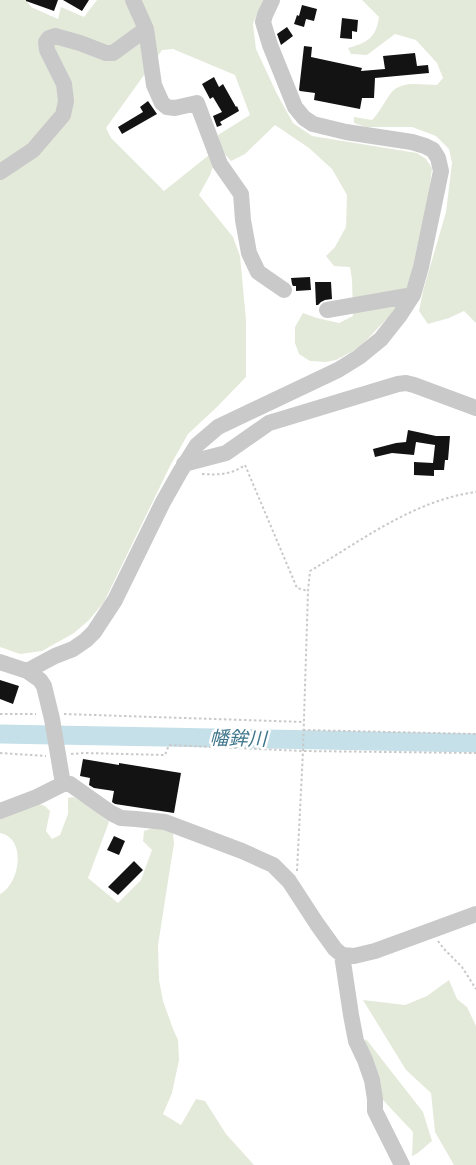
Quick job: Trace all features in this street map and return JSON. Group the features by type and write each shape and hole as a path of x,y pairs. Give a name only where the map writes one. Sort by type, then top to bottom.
{"street":[{"path":"133,0 146,28 154,85 162,103 167,107 175,108 197,103 220,164 241,194 243,220 249,253 258,272 284,290"},
{"path":"27,671 73,648 86,640 94,632 115,600 163,502 196,445 218,427 338,370 359,357 381,339 413,295 436,200 441,170 438,158 433,150 412,142 337,130 313,124 304,118 296,107 270,46 263,22 264,15 272,0"},
{"path":"0,172 32,150 63,115 66,101 64,84 47,50 46,42 49,38 55,36 106,53 113,53 146,28"},
{"path":"326,310 413,295"},
{"path":"182,468 226,453 269,423 398,384 414,385 476,408"},
{"path":"0,662 27,671 40,680 44,686 63,784"},
{"path":"0,811 38,797 63,784 70,784 111,814 121,818 165,822 242,851 273,865 283,874 296,890 335,949 342,955 354,956 375,951 476,914"},
{"path":"342,955 356,1041 372,1080 375,1111 402,1165"}],"path":[{"path":"182,468 191,474 216,475 236,472 245,465 297,588 308,591"},
{"path":"296,890 310,571 406,514 434,502 476,492"},
{"path":"0,714 304,722"},
{"path":"304,730 476,734"},
{"path":"0,753 57,754 85,752 164,755 169,745 303,751 476,754"},
{"path":"431,931 444,949 462,967 476,989"}],"green space":[{"path":"0,0 26,0 31,7 58,19 61,7 84,17 97,0 263,0 253,24 256,49 293,123 312,136 417,153 426,159 432,168 429,194 409,284 396,309 359,348 336,360 326,362 310,361 299,354 295,343 295,327 303,313 339,323 353,316 350,267 334,266 326,256 335,247 346,227 347,195 332,169 309,148 275,125 245,154 231,161 221,150 218,135 250,115 235,75 173,49 162,50 106,128 111,138 164,191 209,155 213,166 199,195 233,237 240,256 246,320 246,377 188,434 170,466 104,602 89,620 74,633 42,651 20,654 0,647"},
{"path":"362,0 476,0 476,323 464,311 428,324 419,311 446,212 452,163 449,149 436,136 412,127 366,127 354,123 354,117 372,120 391,93 400,86 412,84 437,85 443,78 437,63 416,40 395,34 367,55 351,54 348,48 365,42 370,38 378,24 379,17"},
{"path":"73,797 87,804 109,822 88,878 118,903 141,880 152,850 143,841 144,831 156,827 173,833 174,844 158,945 159,980 163,1001 178,1040 179,1060 172,1093 163,1114 181,1125 196,1099 205,1101 226,1134 254,1165 0,1165 0,894 7,889 12,881 18,862 14,843 9,837 0,833 0,818 38,804 45,806 50,811 46,831 52,839 60,835 68,814 68,798"},
{"path":"449,980 457,999 467,1007 476,1026 476,1165 454,1165 435,1132 431,1093 406,1070 363,1000 405,1005 427,996"},
{"path":"366,1039 423,1112 432,1141 412,1156 413,1132 381,1098 363,1045"}],"building":[{"path":"26,0 58,0 54,11"},
{"path":"63,0 89,0 82,11"},
{"path":"302,5 317,9 314,21 306,19 304,27 294,24 297,15 299,16"},
{"path":"342,18 358,20 357,32 352,31 352,39 340,38"},
{"path":"287,27 293,36 281,45 277,34"},
{"path":"304,46 312,47 311,57 362,68 361,71 385,69 383,56 415,53 417,66 428,65 429,73 375,78 374,98 362,98 360,109 314,100 315,93 299,90"},
{"path":"214,77 219,87 223,84 239,111 220,122 222,125 217,127 213,116 222,112 213,97 210,99 202,84"},
{"path":"148,101 157,114 122,134 118,127 143,112 140,107"},
{"path":"310,277 311,290 296,291 296,286 293,286 291,278"},
{"path":"315,282 331,282 332,299 325,300 316,305"},
{"path":"408,430 436,436 450,436 448,460 445,460 444,470 434,470 434,476 414,475 414,462 433,463 435,445 416,442 414,455 392,453 375,457 373,449 406,442"},
{"path":"0,680 19,686 13,704 0,699"},
{"path":"83,759 181,773 174,813 115,804 112,802 114,791 94,788 89,785 90,778 80,776"},
{"path":"114,836 125,841 119,855 107,850"},
{"path":"134,861 143,870 118,895 108,887"}],"waterway":[{"name":"幡鉾川","path":"0,734 476,743"}]}
